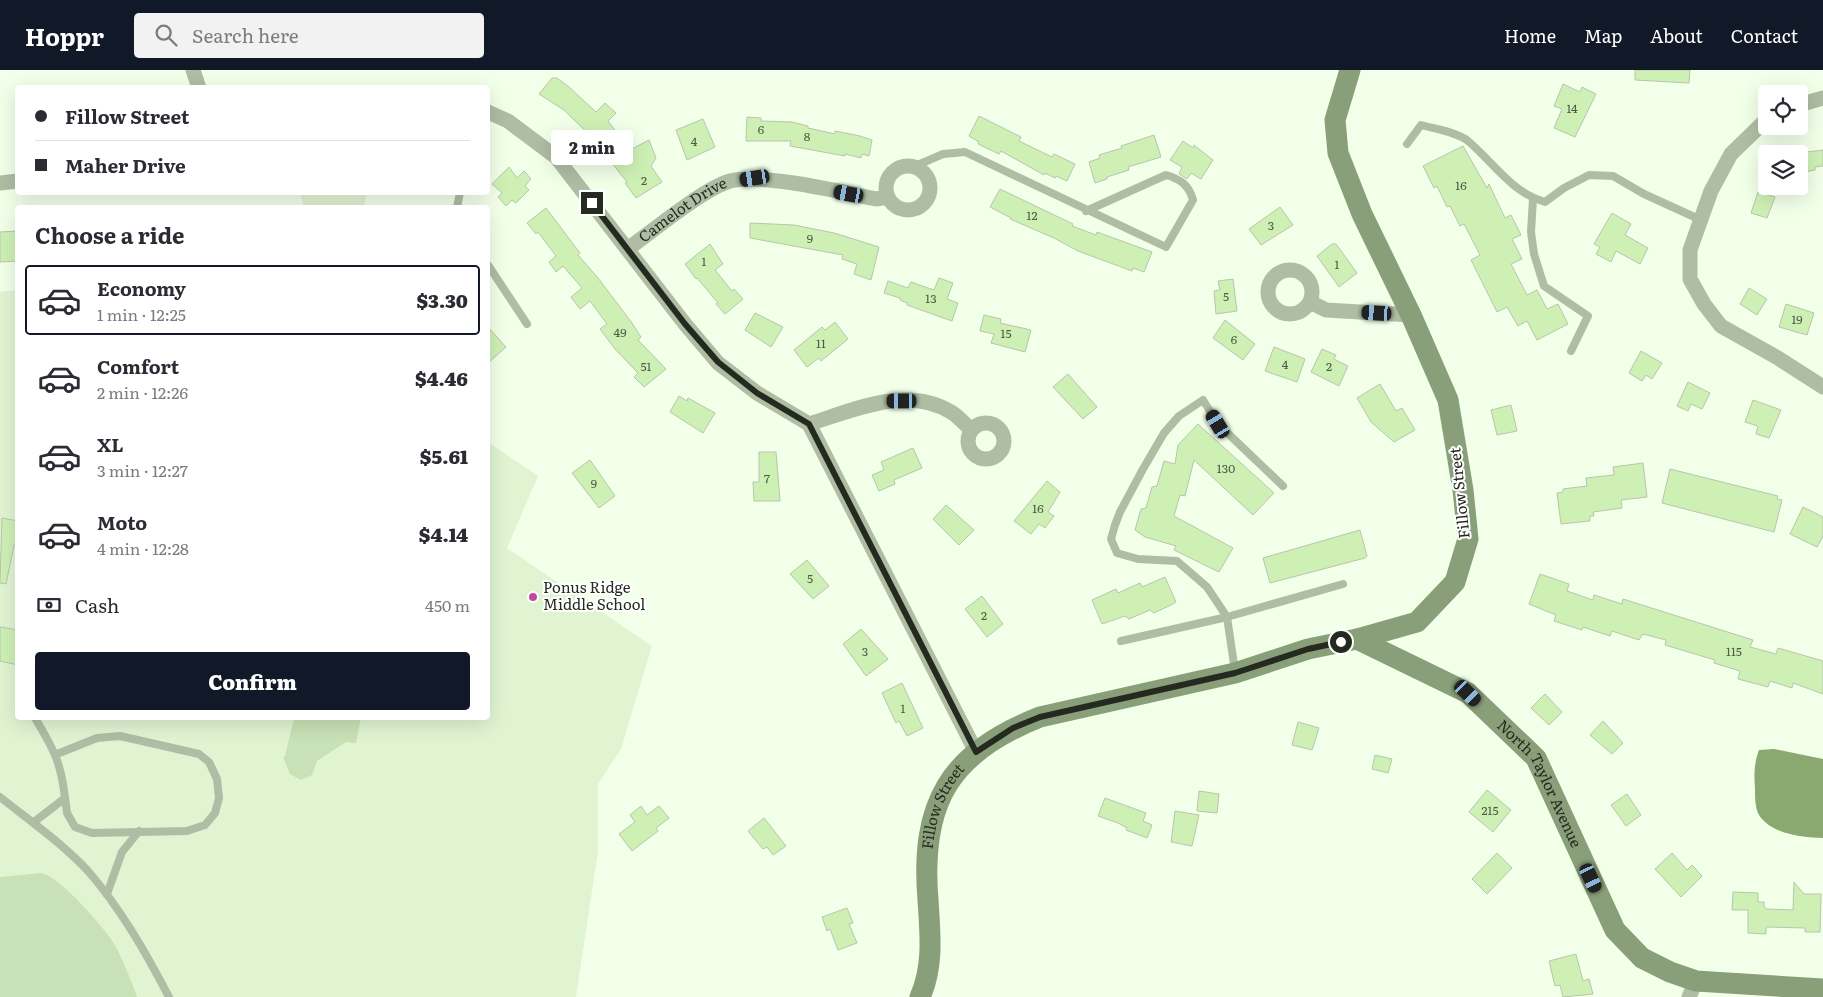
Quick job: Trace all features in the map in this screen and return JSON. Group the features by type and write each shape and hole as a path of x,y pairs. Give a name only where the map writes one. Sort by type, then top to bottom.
{"street":[{"path":"193,70 199,85"},
{"name":"Fillow Street","path":"920,997 926,979 930,954 926,870 929,829 937,803 947,785 976,752 1013,728 1040,717 1235,673 1308,649 1357,639 1418,622 1455,582 1468,539 1463,490 1448,400 1411,315 1362,214 1338,153 1335,120 1350,70"},
{"path":"1808,102 1823,98"},
{"path":"490,113 508,121 556,157 629,248 685,324 718,362 757,393 809,424 976,752"},
{"path":"1758,128 1731,154 1711,191 1690,250 1690,279 1704,304 1721,326 1778,358 1823,387"},
{"path":"903,167 920,169 929,181 930,188 925,202 920,207 905,210 898,208 888,197 886,187 888,178 895,171 903,167"},
{"name":"Camelot Drive","path":"629,248 705,194 729,182 755,178 876,199 888,197"},
{"path":"0,182 15,181"},
{"path":"1310,302 1326,310 1411,315"},
{"path":"809,424 884,401 921,401 951,412 971,430"},
{"name":"North Taylor Avenue","path":"1357,639 1468,693 1536,758 1615,930 1642,958 1670,972 1693,989 1823,989"}],"lane":[{"path":"1407,144 1421,125 1467,140 1502,175 1532,199 1545,202 1564,188 1589,175 1613,176 1644,194 1701,220"},
{"path":"913,167 943,154 965,152 1086,211 1166,247 1193,200 1190,189 1185,184 1166,175 1086,211"},
{"path":"1532,199 1531,232 1534,254 1544,286 1588,316 1570,351"},
{"path":"490,268 527,324"},
{"path":"1235,673 1227,617 1207,587 1177,561 1138,559 1117,553 1111,539 1120,512 1164,434 1179,416 1203,400 1218,424 1283,486"},
{"path":"1121,641 1227,617 1343,584"},
{"path":"36,720 56,754 63,774 67,813 75,826 92,833 187,831 205,825 215,813 219,798 217,779 209,762 199,754 120,736 97,738 56,754"},
{"path":"0,797 34,822 87,870 107,894 146,952 169,997"},
{"path":"34,822 66,798"},
{"path":"107,894 113,872 122,852 138,832"}],"shaded area":[{"path":"301,195 366,195 364,205 303,205"},
{"name":"Ponus Ridge Middle School","path":"15,290 15,720 490,720 490,443 538,476 507,548 652,646 621,749 598,784 598,851 576,997 0,997 0,292"},
{"path":"294,720 361,720 356,743 346,742 317,761 312,775 301,780 290,774 283,757 285,756"},
{"path":"1774,749 1823,759 1823,838 1797,836 1779,831 1771,827 1759,815 1755,799 1756,760 1759,750"},
{"path":"42,873 51,877 71,894 102,928 116,947 137,997 0,997 0,877"}],"building":[{"path":"1635,70 1690,70 1689,83 1635,80"},
{"path":"552,78 557,78 569,87 596,112 605,103 616,113 608,121 630,150 649,140 656,158 651,166 662,182 636,198 625,183 627,182 599,147 600,145 564,110 539,94"},
{"path":"1563,84 1580,92 1582,87 1596,94 1575,137 1554,128 1562,109 1554,106"},
{"path":"979,116 1021,137 1019,141 1052,157 1054,154 1075,164 1067,181 1045,173 1044,175 1001,151 999,154 978,144 979,142 969,136"},
{"path":"747,117 761,118 761,121 792,122 835,134 835,131 860,136 872,140 869,156 862,154 861,158 845,154 845,156 790,146 791,141 746,141"},
{"path":"703,119 715,147 687,160 676,130"},
{"path":"1154,135 1161,157 1128,167 1129,170 1095,183 1089,162 1100,158 1099,155"},
{"path":"1183,141 1193,148 1194,145 1213,160 1201,179 1191,173 1187,179 1179,174 1182,167 1170,160"},
{"path":"1463,146 1487,188 1489,184 1505,218 1511,215 1521,235 1512,239 1522,259 1511,264 1527,295 1537,290 1547,309 1558,304 1568,324 1537,340 1527,321 1518,326 1507,307 1497,312 1471,260 1480,255 1464,224 1460,226 1450,206 1447,207 1437,186 1434,188 1423,166"},
{"path":"1823,150 1823,166 1815,167 1815,170 1808,171 1808,152"},
{"path":"509,167 517,178 524,171 531,179 525,186 529,190 516,203 512,200 506,206 498,197 502,193 492,184"},
{"path":"1000,189 1073,224 1072,226 1096,235 1097,232 1152,252 1144,272 1133,268 1132,271 1078,251 1054,238 1010,219 990,207"},
{"path":"1758,192 1758,195 1775,197 1767,218 1751,213"},
{"path":"1280,207 1293,225 1261,245 1249,229"},
{"path":"546,208 580,253 578,255 632,323 641,337 638,340 666,369 644,387 634,377 638,373 615,349 600,329 607,324 590,301 580,309 571,297 582,288 563,266 556,272 549,262 556,256 538,232 536,234 527,223"},
{"path":"1612,213 1631,224 1625,235 1648,248 1640,264 1616,251 1611,262 1596,254 1600,247 1594,244"},
{"path":"750,223 794,225 834,233 879,247 871,280 854,274 857,264 842,259 843,255 750,238"},
{"path":"15,231 15,261 0,262 0,232"},
{"path":"710,244 723,264 715,270 732,291 734,289 743,299 725,314 685,264"},
{"path":"1332,244 1336,244 1357,273 1339,287 1317,256"},
{"path":"939,278 953,283 947,299 958,303 952,321 907,305 900,298 884,293 888,281 908,288 911,282 934,290"},
{"path":"1233,279 1237,311 1216,314 1214,291 1220,290 1218,281"},
{"path":"1749,288 1767,299 1757,315 1740,304"},
{"path":"1786,304 1814,313 1807,335 1779,327"},
{"path":"755,313 783,327 771,347 745,330"},
{"path":"984,315 1001,319 1000,323 1031,330 1025,352 991,343 994,334 980,331"},
{"path":"1225,320 1255,344 1243,360 1213,338"},
{"path":"835,322 848,339 821,361 819,358 807,367 794,350 822,327 825,330"},
{"path":"490,329 506,347 490,361"},
{"path":"1274,347 1305,359 1297,382 1265,371"},
{"path":"1322,349 1336,355 1334,359 1348,366 1339,386 1311,372"},
{"path":"1641,351 1662,363 1652,379 1646,375 1642,381 1629,373"},
{"path":"1068,374 1097,407 1083,419 1053,387"},
{"path":"1688,382 1710,393 1702,409 1691,404 1688,411 1677,406"},
{"path":"1380,384 1396,411 1402,408 1415,430 1394,442 1371,422 1357,398"},
{"path":"679,396 687,401 688,398 715,413 703,433 670,412"},
{"path":"1753,400 1781,410 1769,438 1756,434 1758,426 1745,422"},
{"path":"1511,405 1517,431 1497,435 1491,410"},
{"path":"1198,424 1274,493 1253,515 1194,460 1185,496 1180,495 1174,516 1233,548 1219,572 1174,550 1176,546 1145,537 1135,530 1141,509 1146,508 1152,487 1157,486 1164,461 1175,464 1178,445"},
{"path":"913,448 922,468 894,480 895,484 879,491 872,475 884,470 881,462"},
{"path":"759,452 776,452 780,501 754,501 753,482 759,482"},
{"path":"590,460 615,496 599,508 572,473"},
{"path":"1643,463 1647,497 1621,500 1622,508 1593,512 1594,516 1590,516 1590,521 1561,524 1557,493 1563,492 1563,489 1587,486 1586,478 1614,475 1613,467"},
{"path":"1670,469 1778,496 1777,499 1782,500 1774,532 1662,503"},
{"path":"1047,481 1060,492 1048,512 1054,516 1045,528 1039,524 1031,534 1014,521"},
{"path":"946,505 974,530 959,545 933,519"},
{"path":"1803,507 1823,517 1823,536 1817,547 1790,534"},
{"path":"2,518 15,520 15,545 6,584 0,583"},
{"path":"1360,530 1367,556 1365,558 1270,583 1263,558"},
{"path":"807,560 829,586 813,599 790,574"},
{"path":"1540,574 1569,584 1567,591 1593,600 1594,595 1622,604 1623,599 1753,640 1750,647 1776,654 1778,648 1823,661 1823,694 1793,683 1792,688 1770,681 1768,687 1738,679 1740,671 1714,663 1715,660 1665,645 1666,640 1643,634 1639,640 1612,631 1610,636 1583,627 1582,630 1554,621 1556,615 1529,604"},
{"path":"1165,577 1176,602 1154,613 1150,610 1129,619 1125,616 1102,624 1092,600 1116,589 1118,593 1140,583 1142,587"},
{"path":"982,596 1003,624 987,637 965,609"},
{"path":"0,627 15,630 15,664 0,661"},
{"path":"861,629 888,659 866,676 843,644"},
{"path":"902,683 923,728 907,736 899,721 896,723 882,693"},
{"path":"1545,694 1562,712 1549,725 1531,708"},
{"path":"1603,721 1623,743 1612,754 1590,735"},
{"path":"1298,722 1319,728 1312,750 1292,745"},
{"path":"1375,755 1392,759 1388,773 1372,769"},
{"path":"1487,790 1511,810 1493,832 1469,812"},
{"path":"1199,791 1219,794 1217,813 1197,811"},
{"path":"1627,794 1641,815 1626,826 1611,805"},
{"path":"1105,798 1146,813 1143,821 1152,825 1147,838 1126,830 1127,828 1118,823 1098,816"},
{"path":"641,806 647,815 659,806 669,818 656,828 658,831 632,851 619,834 635,822 630,815"},
{"path":"1175,811 1199,815 1192,846 1171,842"},
{"path":"764,818 786,846 773,855 767,847 763,849 748,831"},
{"path":"1497,853 1512,868 1487,894 1472,879"},
{"path":"1672,853 1687,870 1692,865 1702,876 1681,897 1655,869"},
{"path":"1794,882 1804,894 1821,894 1820,932 1805,932 1805,928 1766,927 1766,934 1748,933 1748,910 1732,910 1733,892 1758,893 1758,902 1764,902 1764,907 1767,909 1793,910"},
{"path":"847,908 853,923 849,924 857,943 838,950 830,929 827,931 822,917"},
{"path":"1576,954 1583,981 1589,979 1593,994 1563,997 1560,985 1555,986 1549,961"}],"place":[{"name":"Ponus Ridge Middle School","path":"533,597"}],"route":[{"path":"592,203 629,248 685,324 718,362 757,393 809,424 976,752 1013,728 1040,717 1235,673 1308,649 1341,642"}]}
